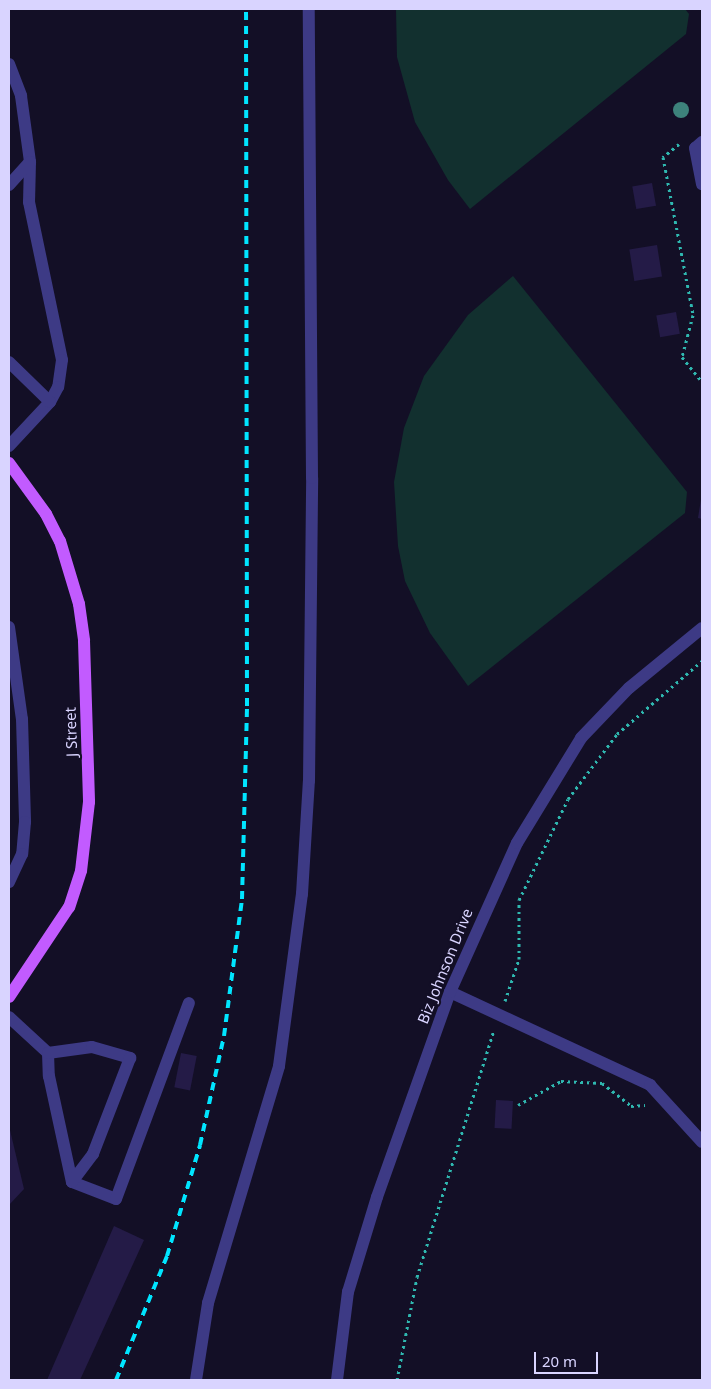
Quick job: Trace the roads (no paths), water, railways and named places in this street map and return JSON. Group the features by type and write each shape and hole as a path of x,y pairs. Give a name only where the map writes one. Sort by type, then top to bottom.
{"main road":[{"name":"J Street","path":"9,464 46,514 60,541 79,604 84,641 90,802 81,871 69,907 9,997"}],"street":[{"path":"196,1380 208,1304 279,1066 302,894 309,781 313,468 309,9"},
{"path":"9,64 21,96 30,162 29,202 62,360 58,387 50,402 9,446"},
{"path":"702,142 695,148 702,184"},
{"path":"9,185 30,162"},
{"path":"9,362 50,402"},
{"path":"9,627 22,719 25,822 22,854 9,882"},
{"name":"Biz Johnson Drive","path":"337,1380 341,1328 360,1250 450,992 517,843 557,772 606,710 702,628"},
{"path":"450,992 500,1013 650,1085 702,1142"},
{"path":"72,1182 116,1198 190,1003"},
{"path":"9,1017 48,1053 49,1076 72,1182"},
{"path":"48,1053 92,1047 130,1058 93,1154 72,1182"}],"railway":[{"path":"116,1380 167,1256 200,1145 224,1036 242,899 247,706 246,9"}]}
